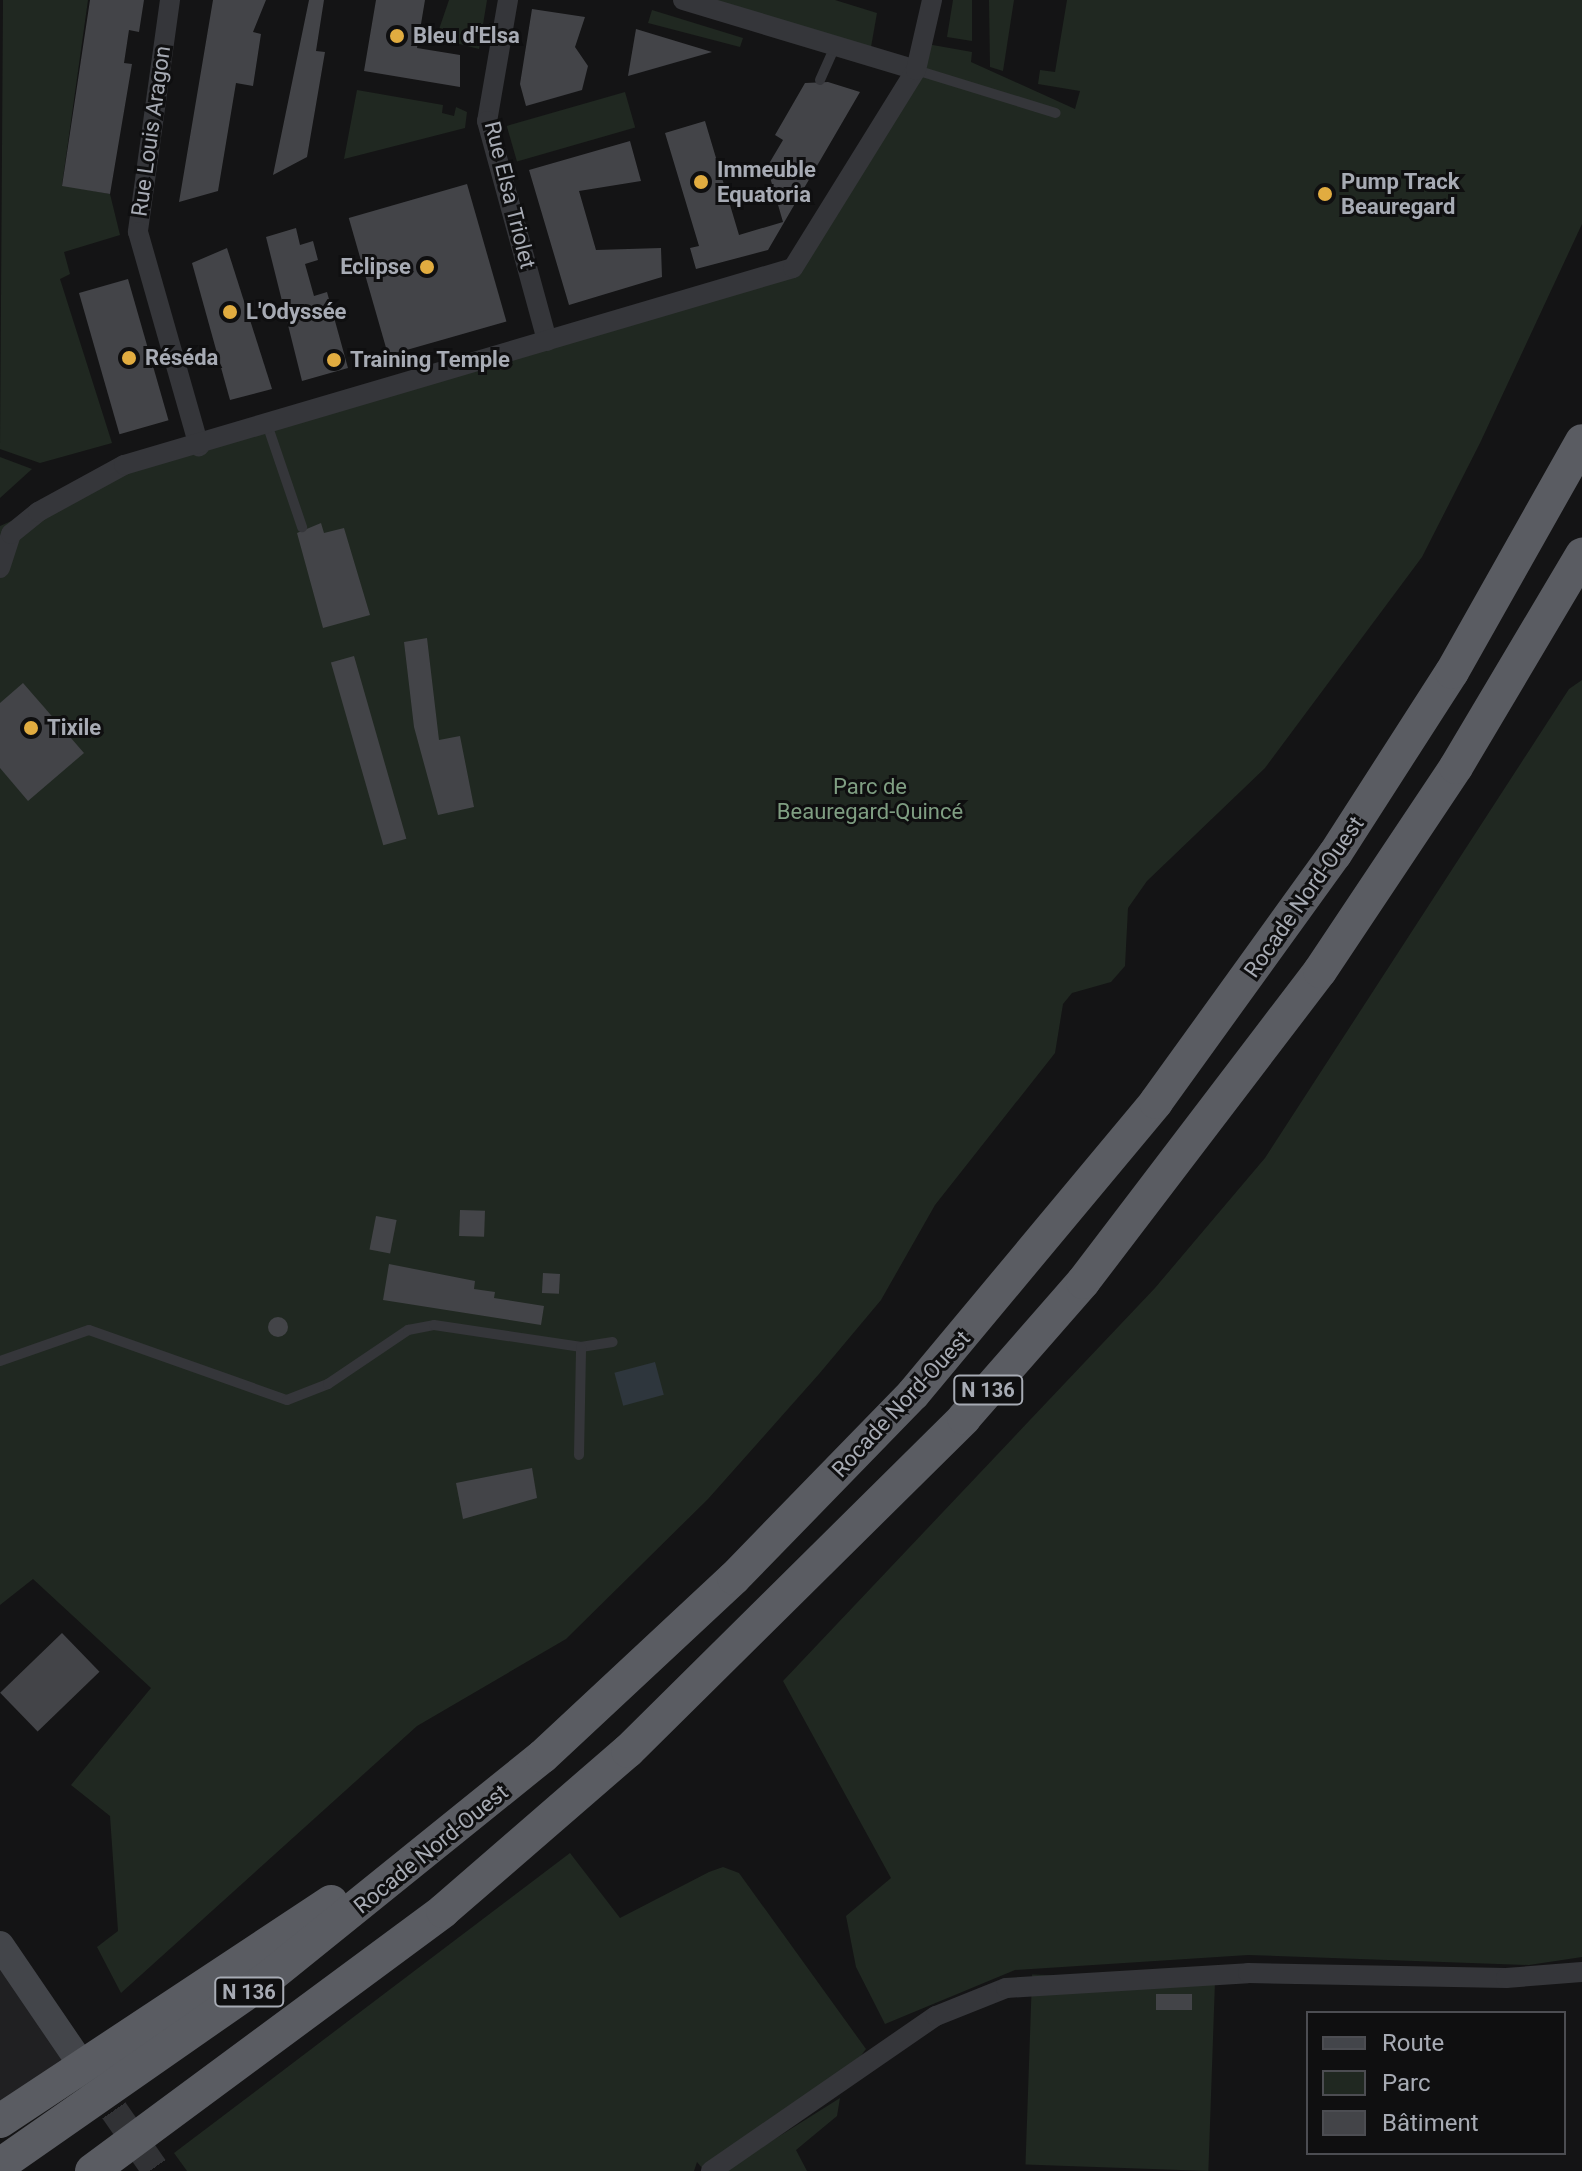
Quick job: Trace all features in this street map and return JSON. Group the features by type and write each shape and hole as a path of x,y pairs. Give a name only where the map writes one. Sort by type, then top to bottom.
{"highway":[{"name":"Rocade Nord-Ouest","path":"0,2165 264,1981 487,1803 779,1533 1058,1226 1335,854 1452,672 1582,441"},
{"name":"N 136","path":"92,2171 226,2076 443,1911 628,1751 974,1407 1160,1185 1320,971 1456,767 1582,555"},
{"path":"0,2121 487,1803"},
{"path":"124,2171 167,2139 226,2076"}],"main road":[{"path":"2,1950 73,2052"}],"street":[{"name":"Rue Louis Aragon","path":"170,0 138,232 199,446"},
{"name":"Rue Elsa Triolet","path":"508,0 487,121 547,341"},
{"path":"683,0 916,70"},
{"path":"0,568 11,534 38,512 124,465 268,427 793,268 916,70 932,0"},
{"path":"711,2171 936,2016 1006,1988 1248,1973 1506,1978 1582,1972"}],"lane":[{"path":"820,80 835,46"},
{"path":"916,70 1056,113"},
{"path":"268,427 302,527"},
{"path":"0,1361 89,1330 287,1400 328,1384 421,1327 581,1347 613,1342"},
{"path":"579,1455 581,1347"}],"shaded area":[{"path":"655,1362 664,1395 623,1406 614,1373"},
{"path":"0,1965 67,2062 0,2106"}],"green space":[{"path":"3,0 88,0 62,185 110,194 120,235 64,252 70,274 60,279 112,443 40,463 0,449"},
{"path":"449,0 487,0 479,49 436,38"},
{"path":"715,0 835,0 877,13 871,47"},
{"path":"953,0 972,0 972,41 947,37"},
{"path":"989,0 1014,0 1003,71 990,67"},
{"name":"Parc de Beauregard-Quincé","path":"1067,0 1582,0 1582,224 1480,443 1422,557 1265,768 1147,881 1128,908 1125,966 1111,982 1072,993 1063,1004 1055,1053 935,1205 881,1300 819,1374 708,1499 566,1639 417,1726 121,1993 97,1947 118,1931 110,1816 71,1785 151,1688 33,1579 0,1605 0,526 193,441 787,269 927,44 972,52 971,62 1075,109 1080,91 1038,84 1040,70 1055,72"},
{"path":"652,10 743,38 740,47 648,23"},
{"path":"357,90 443,105 442,113 454,116 456,107 467,112 465,128 344,159"},
{"path":"625,92 635,128 517,161 507,126"},
{"path":"0,457 32,469 0,498"},
{"path":"1582,680 1582,1957 1529,1965 1248,1955 1015,1970 885,2024 856,1967 846,1916 891,1878 783,1681 1155,1288 1265,1158 1569,689"},
{"path":"570,1853 620,1918 709,1872 723,1867 739,1873 866,2049 851,2069 702,2168 697,2162 694,2171 187,2171 174,2153"},
{"path":"1032,1975 1215,1981 1208,2171 1025,2164"},
{"path":"840,2098 837,2116 796,2150 807,2171 724,2171"}],"building":[{"path":"90,0 144,0 139,32 129,30 124,63 132,64 110,194 62,186"},
{"path":"213,0 266,0 253,32 261,34 253,86 236,83 218,191 179,202"},
{"path":"309,0 324,0 316,51 325,52 307,157 273,175"},
{"name":"Bleu d'Elsa","path":"376,0 425,0 417,48 460,55 460,87 364,71"},
{"path":"532,9 585,17 575,47 588,66 582,90 526,106 520,84"},
{"path":"636,29 712,52 628,76"},
{"path":"828,82 860,92 768,250 696,269 690,248 699,246 665,133 705,121 739,235 783,222 767,167 783,140 775,135 805,83"},
{"path":"630,141 641,181 579,191 596,250 661,248 662,277 569,305 529,170"},
{"name":"Eclipse","path":"467,184 506,321 388,355 349,218"},
{"path":"296,228 300,245 313,241 318,260 305,264 314,296 327,292 348,368 302,381 266,237"},
{"name":"L'Odyssée","path":"227,248 272,389 230,400 192,263"},
{"name":"Réséda","path":"128,279 169,420 119,434 79,293"},
{"path":"321,523 324,533 344,528 370,615 323,628 297,533"},
{"path":"427,638 439,740 460,736 474,807 438,815 414,727 404,642"},
{"path":"354,656 406,839 383,845 331,663"},
{"name":"Tixile","path":"23,683 84,753 28,801 0,768 0,703"},
{"path":"460,1210 485,1211 484,1237 459,1236"},
{"path":"376,1216 397,1220 390,1253 370,1249"},
{"path":"389,1264 475,1281 474,1289 495,1292 494,1298 544,1306 541,1325 383,1300"},
{"path":"543,1273 560,1274 559,1294 542,1293"},
{"path":"278,1317 285,1320 288,1327 285,1334 278,1337 271,1334 268,1327 271,1320"},
{"path":"532,1468 537,1498 463,1519 456,1483"},
{"path":"62,1633 100,1672 38,1732 0,1693"},
{"path":"1156,1994 1192,1994 1192,2010 1156,2010"}],"tunnel":[{"path":"90,2076 156,2171"}],"place":[{"name":"Bleu d'Elsa","path":"397,36"},
{"name":"Immeuble Equatoria","path":"701,182"},
{"name":"Pump Track Beauregard","path":"1325,194"},
{"name":"Eclipse","path":"427,267"},
{"name":"L'Odyssée","path":"230,312"},
{"name":"Réséda","path":"129,358"},
{"name":"Training Temple","path":"334,360"},
{"name":"Tixile","path":"31,728"}]}
